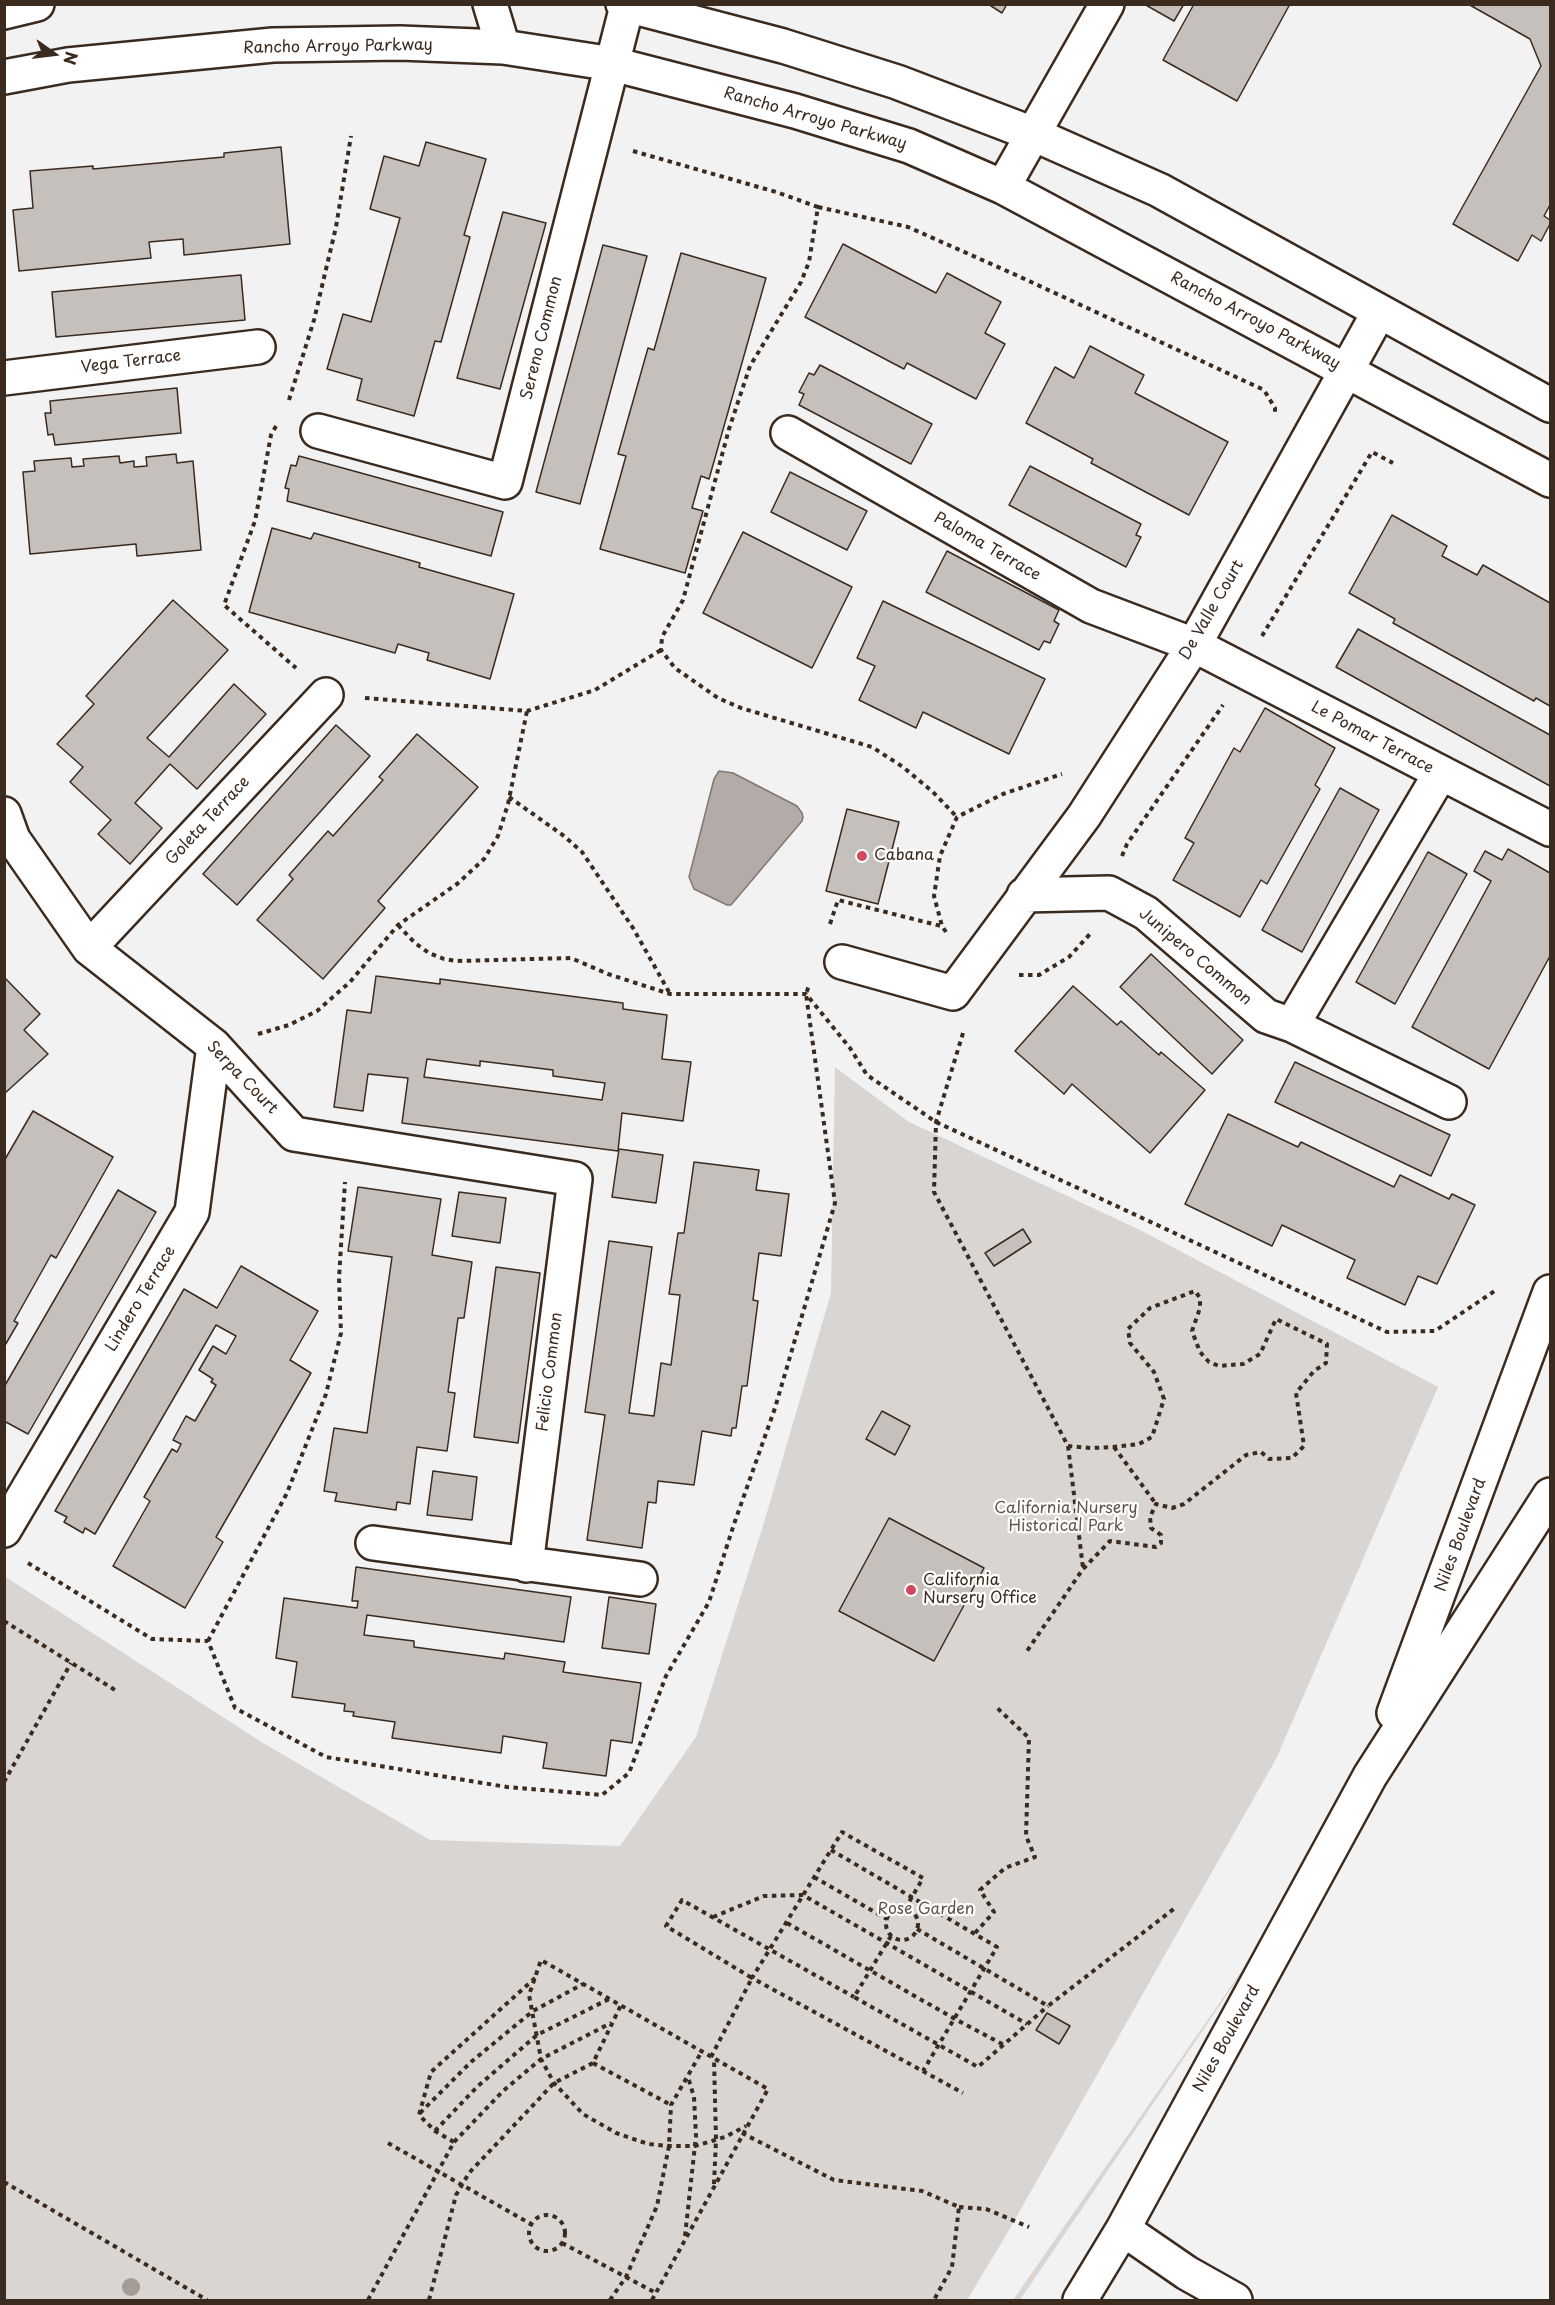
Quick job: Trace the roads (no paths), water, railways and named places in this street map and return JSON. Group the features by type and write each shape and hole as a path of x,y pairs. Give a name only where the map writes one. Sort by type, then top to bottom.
{"street":[{"path":"4,12 37,4"},
{"path":"490,4 503,47"},
{"path":"1003,187 1107,4"},
{"path":"625,5 783,46 874,75 1033,134 1159,190 1379,312 1547,397"},
{"name":"Sereno Common","path":"318,431 505,482 613,64 625,5"},
{"name":"Rancho Arroyo Parkway","path":"4,76 69,64 273,45 400,43 503,47 613,64 795,111 909,146 1003,187 1551,480"},
{"name":"De Valle Court","path":"842,962 953,993 1084,816 1194,645 1379,312"},
{"name":"Vega Terrace","path":"4,378 258,347"},
{"name":"Paloma Terrace","path":"788,433 1091,606 1194,645"},
{"name":"Le Pomar Terrace","path":"1194,645 1440,774 1551,829"},
{"name":"Goleta Terrace","path":"89,948 327,695"},
{"path":"1292,1025 1440,774"},
{"name":"Serpa Court","path":"7,832 89,948 214,1046 294,1134 575,1179"},
{"name":"Junipero Common","path":"1024,895 1109,893 1146,913 1266,1016 1292,1025 1449,1102"},
{"name":"Lindero Terrace","path":"4,1530 192,1212 214,1046"},
{"name":"Felicio Common","path":"526,1566 575,1179"},
{"name":"Niles Boulevard","path":"1370,1776 1551,1292"},
{"name":"Niles Boulevard","path":"1080,2301 1123,2229 1370,1776 1551,1495"},
{"path":"373,1543 526,1566 640,1579"},
{"path":"1123,2229 1187,2273 1235,2301"}],"place":[{"name":"Cabana","path":"862,856"},
{"name":"California Nursery Office","path":"911,1590"}],"park label":[{"name":"California Nursery Historical Park","path":"1066,1518"},
{"name":"Rose Garden","path":"926,1910"}]}
